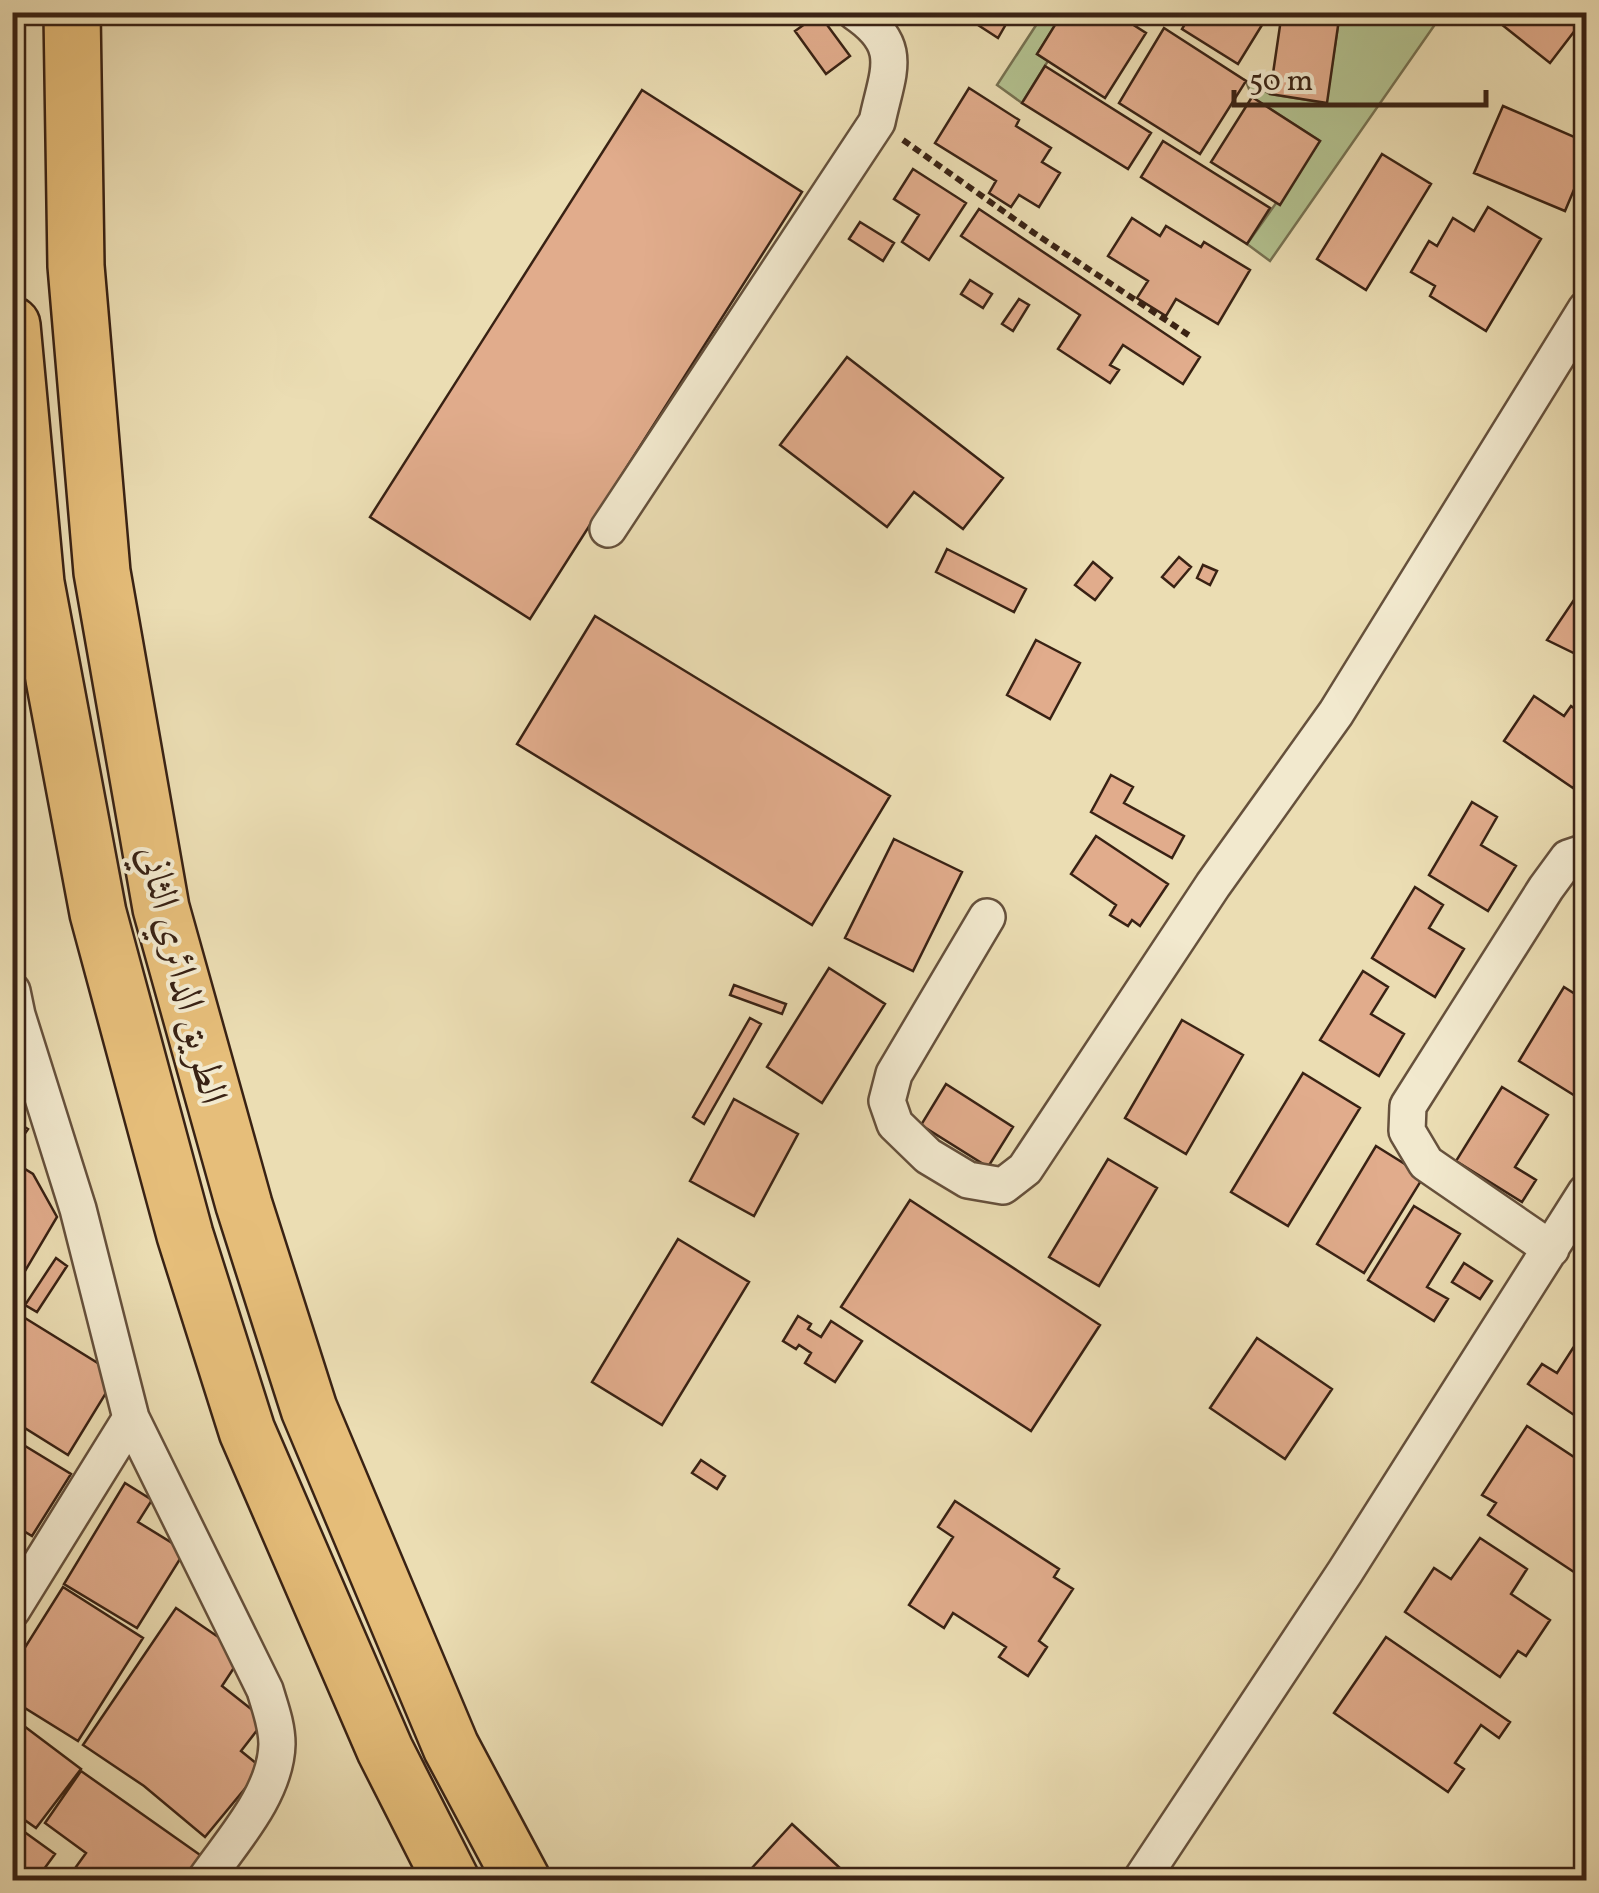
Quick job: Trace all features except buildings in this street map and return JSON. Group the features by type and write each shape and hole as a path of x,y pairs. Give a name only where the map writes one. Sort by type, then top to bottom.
{"highway":[{"name":"الطريق الدائري الثاني","path":"72,12 76,266 102,572 162,908 244,1205 309,1410 451,1747 522,1880"},
{"name":"الطريق الدائري الثاني","path":"12,325 36,583 98,913 185,1235 247,1431 385,1750 452,1880"}],"street":[{"path":"608,529 877,122 890,52 878,28 854,12"},
{"path":"987,917 894,1074 887,1101 895,1124 928,1156 968,1180 1003,1186 1025,1169 1212,885 1336,713 1586,308"},
{"path":"1551,1249 1426,1163 1408,1131 1408,1106 1546,888 1568,858 1586,852"},
{"path":"14,1009 78,1209 131,1418 265,1690 274,1718 277,1744 272,1770 258,1802 205,1880"},
{"path":"1140,1880 1344,1572 1586,1192"},
{"path":"12,1610 131,1418"}],"path":[{"path":"877,122 1034,234 1190,336"}],"green space":[{"path":"1044,13 1063,13 1037,54 1048,61 1022,103 997,85"},
{"path":"1340,13 1443,13 1270,261 1247,244 1320,141 1252,97 1246,81 1270,94 1326,103"}]}
